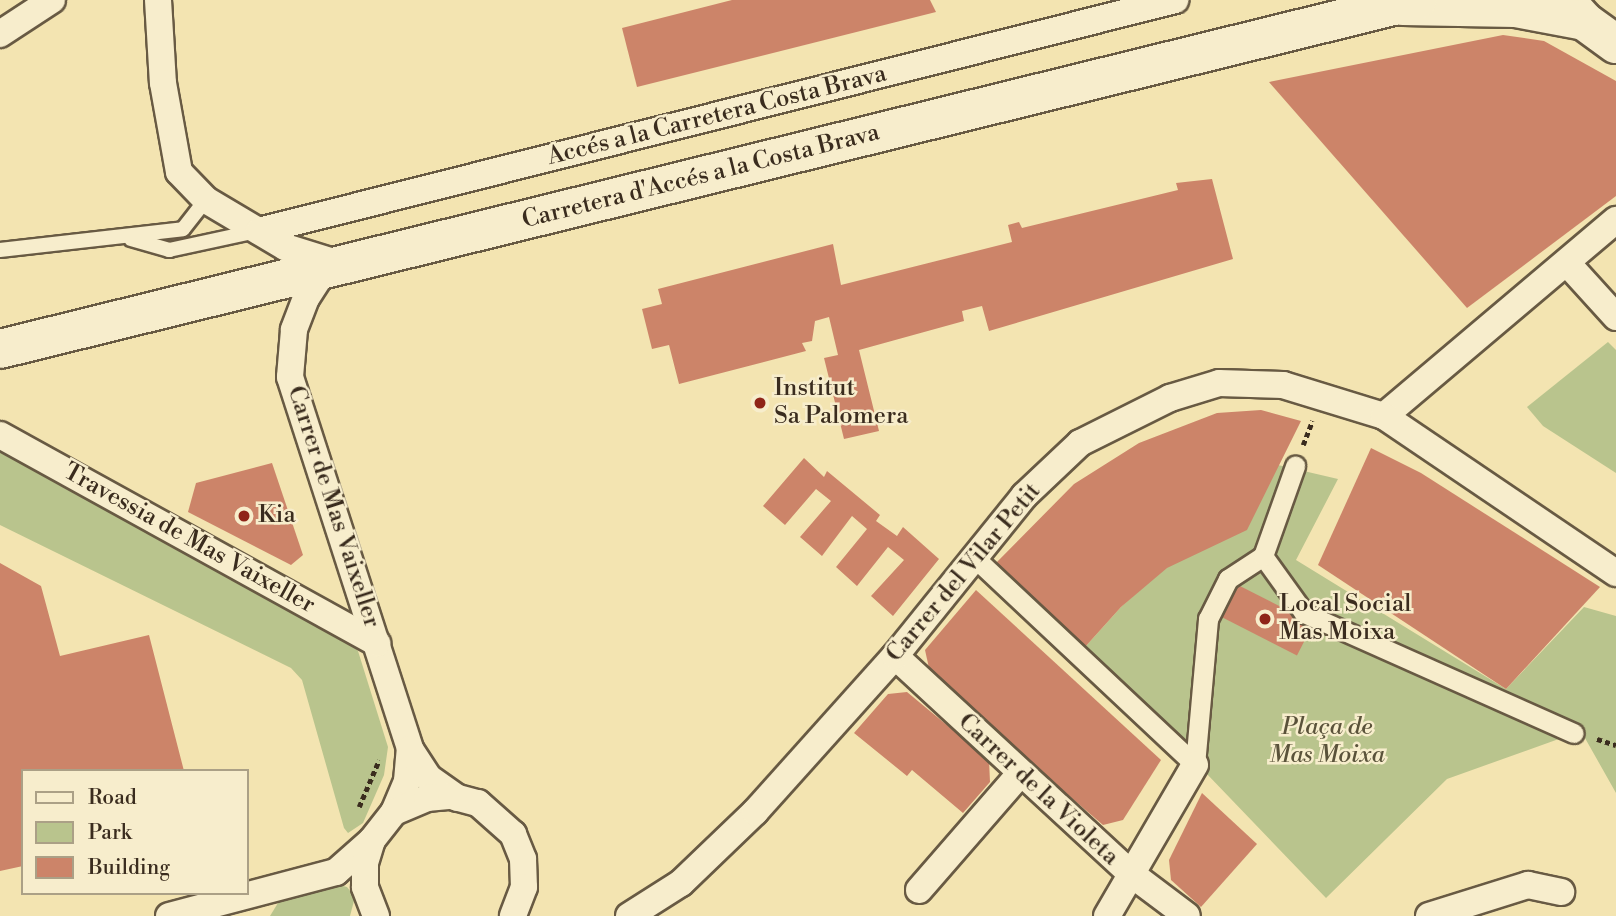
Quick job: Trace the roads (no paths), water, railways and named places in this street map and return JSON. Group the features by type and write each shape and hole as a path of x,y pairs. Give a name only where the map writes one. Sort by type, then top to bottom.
{"main road":[{"name":"Carretera d'Accés a la Costa Brava","path":"0,349 1407,2 1575,11"},
{"path":"1575,11 1616,44"}],"street":[{"path":"0,34 52,0"},
{"path":"158,0 172,151 179,172 206,200 285,247 333,267"},
{"name":"Accés a la Carretera Costa Brava","path":"259,231 1175,0"},
{"path":"1384,416 1616,220"},
{"path":"1567,263 1616,317"},
{"name":"Carrer de Mas Vaixeller","path":"333,267 306,298 294,330 290,377 410,749 429,778 458,798"},
{"name":"Carrer del Vilar Petit","path":"629,916 681,883 755,812 895,656 1024,496 1080,443 1170,398 1219,383 1283,385 1322,394 1384,416 1616,572"},
{"name":"Travessia de Mas Vaixeller","path":"0,435 377,643"},
{"path":"1107,916 1129,873 1195,765 1208,619 1228,579 1264,556 1295,466"},
{"path":"1264,556 1304,613 1574,733"},
{"path":"975,559 1195,765"},
{"name":"Carrer de la Violeta","path":"895,656 1129,873 1187,916"},
{"name":"Carrer de Mas Vaixeller","path":"394,812 407,781 410,749"},
{"path":"919,890 1020,774"},
{"path":"169,916 336,872 372,840 394,812 427,798 458,798 495,813 513,834 523,859 524,887 516,915"},
{"path":"372,840 365,863 365,887 376,916"},
{"path":"1429,916 1528,885 1561,891"}],"lane":[{"path":"0,250 183,229 206,200"},
{"path":"124,237 169,250 259,231"}],"place":[{"name":"Institut Sa Palomera","path":"760,403"},
{"name":"Kia","path":"244,516"},
{"name":"Local Social Mas Moixa","path":"1265,619"}],"park label":[{"name":"Plaça de Mas Moixa","path":"1327,742"}]}
